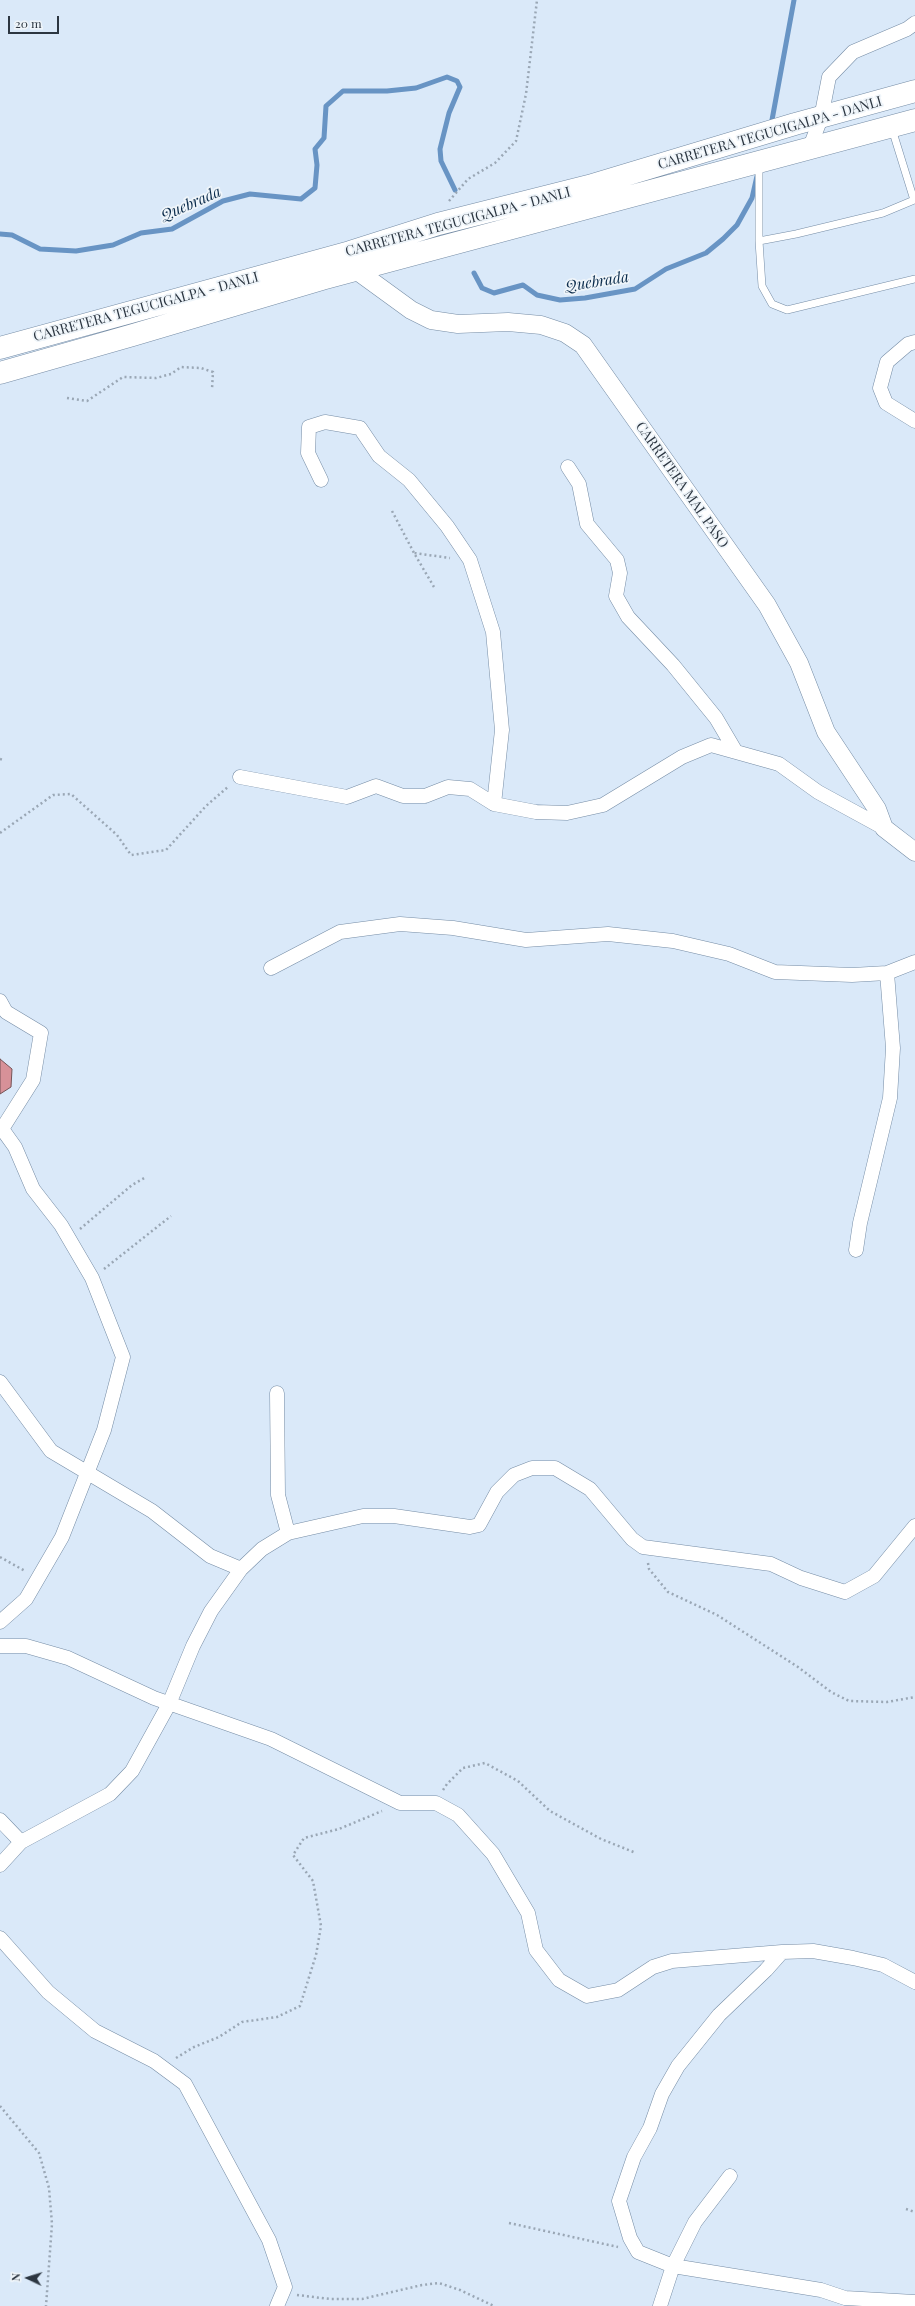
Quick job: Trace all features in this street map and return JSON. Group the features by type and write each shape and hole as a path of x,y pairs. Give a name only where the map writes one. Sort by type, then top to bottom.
{"highway":[{"name":"CARRETERA TEGUCIGALPA - DANLI","path":"0,373 353,261 438,224 589,186 915,91"},
{"name":"CARRETERA TEGUCIGALPA - DANLI","path":"0,348 760,161 915,120"}],"street":[{"path":"810,147 821,118 829,77 853,52 907,29 915,23"},
{"name":"CARRETERA MAL PASO","path":"353,261 411,310 431,320 458,324 508,322 540,325 565,333 583,345 767,605 799,663 826,732 877,809 884,828"},
{"path":"915,342 908,344 887,362 880,388 886,403 915,421"},
{"path":"321,480 308,453 309,427 325,422 360,428 380,456 409,480 442,520 470,560 494,632 502,730 494,804"},
{"path":"568,467 579,484 587,524 594,535 608,547 617,560 620,573 616,596 628,617 673,665 716,718 736,752"},
{"path":"240,777 347,797 376,786 403,796 425,796 448,787 463,788 470,789 494,804 536,812 567,813 603,805 682,757 711,745 779,764 818,792 884,828 915,852"},
{"path":"271,968 340,932 400,924 453,928 526,940 615,935 673,941 729,954 775,972 852,975 886,974 915,962"},
{"path":"856,1250 860,1223 890,1098 893,1048 886,974"},
{"path":"0,1001 6,1012 41,1033 33,1080 1,1128 15,1148 33,1189 69,1238 92,1278 123,1357 104,1430 62,1537 26,1599 0,1622"},
{"path":"0,1382 51,1451 88,1471 152,1511 210,1556 241,1569"},
{"path":"277,1393 278,1495 288,1533"},
{"path":"0,1865 21,1842 110,1794 132,1771 169,1704 193,1646 211,1611 241,1569 262,1549 288,1533 363,1516 394,1516 470,1527 479,1525 497,1492 514,1475 532,1468 555,1468 590,1489 632,1539 643,1547 771,1564 801,1578 845,1592 874,1576 915,1526"},
{"path":"0,1646 26,1646 68,1658 169,1704 272,1739 400,1803 436,1803 458,1815 493,1854 528,1913 536,1950 559,1980 587,1996 618,1990 653,1968 672,1961 782,1952 813,1951 852,1958 883,1965 915,1982"},
{"path":"0,1820 21,1842"},
{"path":"0,1938 48,1992 95,2031 162,2067 185,2084 269,2240 285,2287 276,2306"},
{"path":"782,1952 766,1970 718,2015 678,2066 662,2094 650,2128 634,2157 619,2201 630,2238 638,2252 673,2266 821,2290 845,2298 872,2304 915,2302"},
{"path":"660,2306 673,2266 694,2222 730,2176"}],"lane":[{"path":"759,241 796,234 883,213 915,201 892,127"},
{"path":"760,161 759,241 762,286 772,304 787,310 915,279"}],"path":[{"path":"438,224 444,206 468,179 495,163 516,141 526,94 537,0"},
{"path":"67,398 87,401 123,377 156,378 171,374 181,367 200,368 213,372 212,389"},
{"path":"392,511 434,587"},
{"path":"414,553 470,560"},
{"path":"0,833 53,795 71,794 117,835 130,855 166,850 206,806 240,777"},
{"path":"69,1238 132,1185 146,1177"},
{"path":"92,1278 171,1216"},
{"path":"643,1547 650,1569 668,1592 717,1615 798,1667 831,1692 849,1701 887,1702 915,1697"},
{"path":"0,1557 38,1579"},
{"path":"436,1803 447,1784 464,1768 485,1763 518,1781 550,1811 601,1839 636,1853"},
{"path":"162,2067 194,2047 219,2037 242,2022 277,2017 300,2006 316,1955 321,1926 313,1882 293,1855 304,1838 339,1829 400,1803"},
{"path":"0,2106 39,2153 49,2188 52,2224 46,2306"},
{"path":"906,2209 915,2212"},
{"path":"508,2223 638,2252"},
{"path":"285,2287 299,2296 330,2299 362,2299 422,2285 439,2283 460,2290 494,2306"}],"building":[{"path":"0,1059 12,1069 11,1087 0,1094"}],"waterway":[{"name":"Quebrada","path":"772,120 794,0"},
{"name":"Quebrada","path":"0,234 12,235 40,249 76,251 113,245 141,233 172,229 223,201 250,194 301,199 315,188 317,165 315,149 324,138 326,106 343,91 387,91 416,88 447,77 457,81 460,87 449,113 440,149 441,161 455,190"},
{"name":"Quebrada","path":"474,273 482,288 494,293 523,285 537,295 560,300 585,298 635,289 666,269 706,253 723,239 737,225 752,198 757,176"}]}
